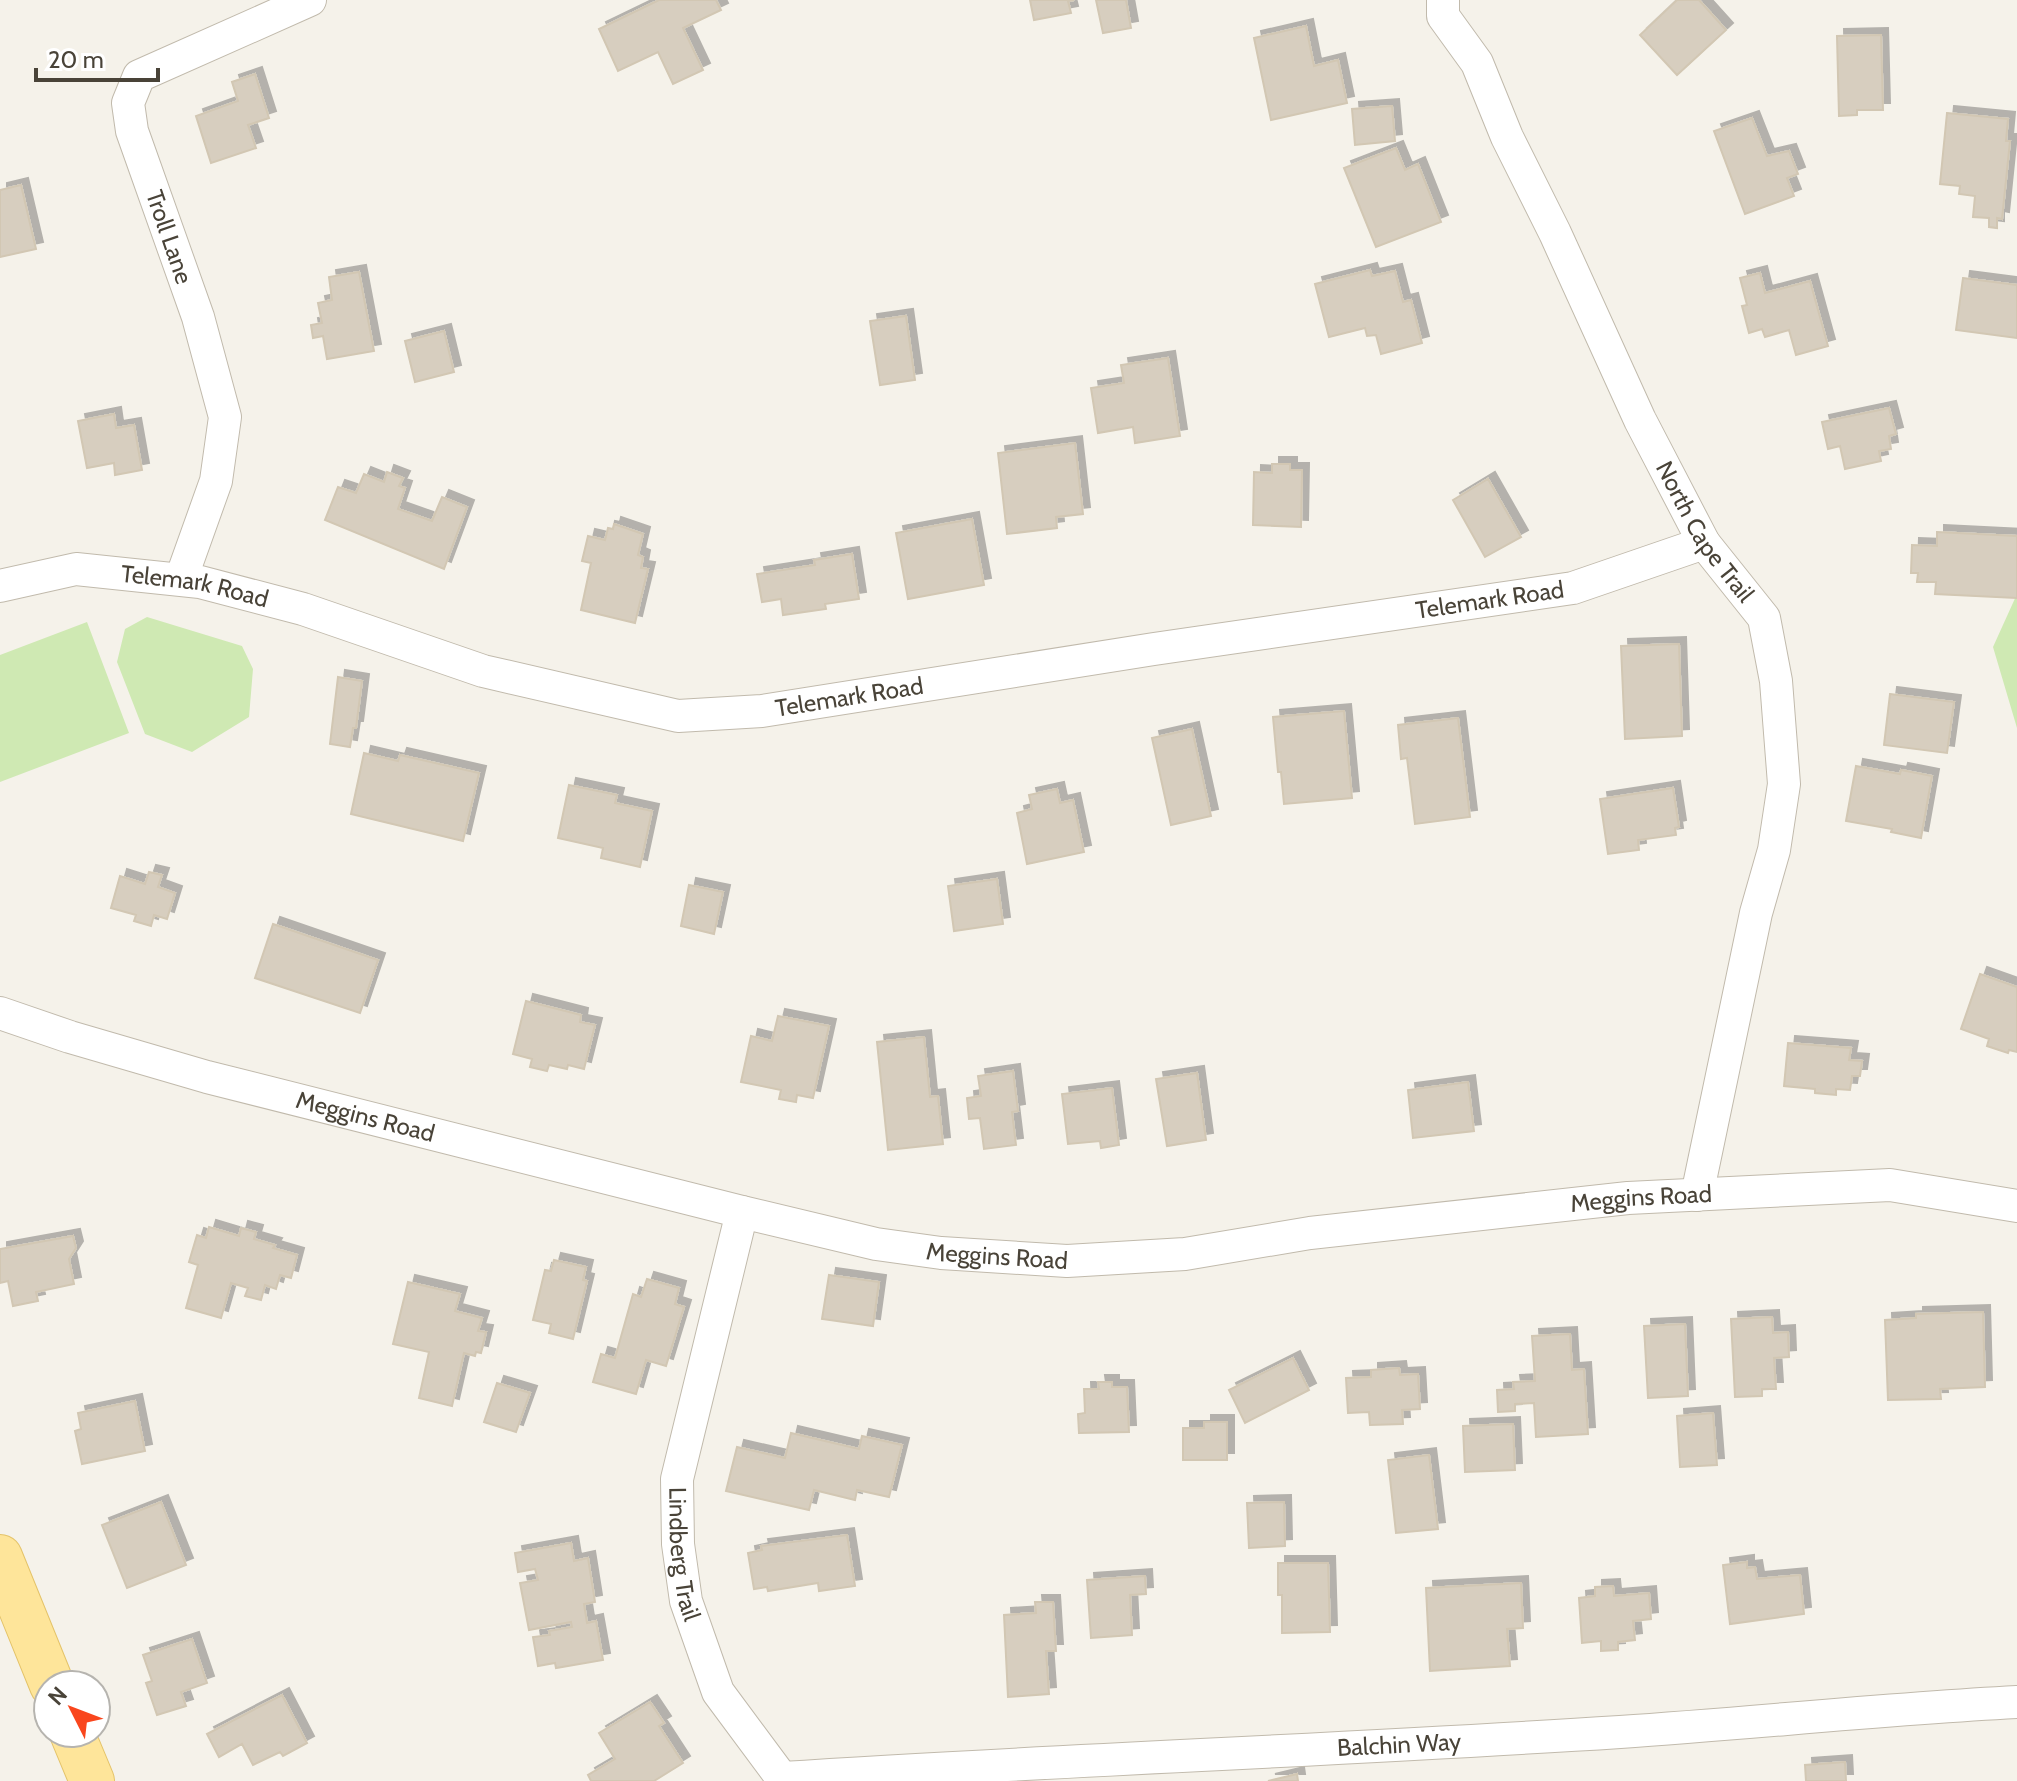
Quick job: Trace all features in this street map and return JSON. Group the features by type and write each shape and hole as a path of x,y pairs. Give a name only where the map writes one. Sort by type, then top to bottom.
{"main road":[{"path":"0,1557 46,1669"},
{"path":"79,1749 92,1781"}],"street":[{"name":"Troll Lane","path":"181,579 216,481 225,417 198,317 132,131 128,103 139,76 310,0"},
{"name":"North Cape Trail","path":"1439,5 1477,63 1507,137 1555,233 1640,420 1704,543 1764,618 1776,681 1784,784 1774,850 1756,913 1697,1195"},
{"name":"Telemark Road","path":"0,586 76,569 200,582 303,609 483,671 678,716 762,711 1154,649 1573,588 1704,543"},
{"name":"Meggins Road","path":"0,1013 207,1077 742,1212 876,1244 941,1253 1067,1261 1185,1254 1310,1233 1628,1198 1890,1185 2017,1206"},
{"name":"Lindberg Trail","path":"742,1212 677,1479 678,1544 686,1601 718,1692 783,1780"},
{"name":"Balchin Way","path":"783,1780 1015,1763 1591,1734 1915,1707 2017,1702"}],"green space":[{"path":"2017,594 2017,728 1993,647"},
{"path":"147,617 242,646 253,669 249,717 192,752 145,734 117,662 125,629"},
{"path":"87,622 129,733 0,782 0,655"}],"building":[{"path":"659,0 716,0 721,10 683,28 703,70 673,84 658,52 618,71 599,29"},
{"path":"1030,0 1074,0 1068,1 1071,13 1034,20"},
{"path":"1096,0 1126,0 1131,28 1103,33"},
{"path":"1677,0 1699,0 1726,30 1677,75 1640,35"},
{"path":"1306,26 1314,66 1338,60 1347,103 1271,120 1254,38"},
{"path":"1881,35 1883,110 1857,110 1857,115 1839,116 1837,36"},
{"path":"255,74 269,118 248,125 256,148 211,163 196,116 238,101 232,82"},
{"path":"1392,106 1395,141 1355,145 1352,109"},
{"path":"1947,113 2008,119 2006,141 2010,141 2002,219 1997,218 1997,228 1989,227 1989,218 1973,217 1975,196 1959,194 1960,186 1940,184"},
{"path":"1752,118 1767,156 1789,151 1798,174 1787,178 1794,196 1745,214 1714,131"},
{"path":"1396,148 1405,170 1418,164 1441,222 1376,247 1344,168"},
{"path":"21,185 36,249 0,257 0,190"},
{"path":"1370,270 1372,276 1395,271 1403,302 1411,300 1422,343 1381,354 1376,335 1367,336 1365,328 1329,337 1315,284"},
{"path":"359,272 374,351 327,359 323,336 313,338 311,325 322,323 318,303 332,300 329,277"},
{"path":"1760,273 1765,293 1810,281 1828,346 1796,355 1789,330 1765,337 1762,329 1749,333 1742,306 1747,305 1740,278"},
{"path":"1963,278 2017,285 2017,338 1956,330"},
{"path":"906,316 915,380 880,385 870,321"},
{"path":"444,331 454,372 415,382 405,341"},
{"path":"1168,358 1180,436 1135,443 1133,427 1098,433 1091,388 1124,383 1121,365"},
{"path":"1889,408 1896,434 1889,436 1891,449 1879,451 1881,461 1845,469 1840,446 1828,449 1822,422"},
{"path":"114,414 116,428 134,425 142,470 115,475 114,463 87,468 78,421"},
{"path":"1075,443 1083,514 1056,517 1057,528 1007,534 998,453"},
{"path":"1272,464 1290,464 1290,470 1302,470 1301,527 1253,525 1254,472 1272,473"},
{"path":"387,472 403,478 399,486 405,488 398,509 432,521 442,497 467,507 444,569 325,520 338,487 356,493 364,474 384,482"},
{"path":"1488,479 1521,537 1485,557 1453,500"},
{"path":"972,519 984,585 908,599 896,533"},
{"path":"614,524 643,534 638,555 643,557 641,568 648,569 635,623 581,610 591,563 582,561 588,536 605,540 608,528 613,529"},
{"path":"1937,532 2017,536 2017,598 1935,594 1936,582 1917,582 1918,573 1911,573 1912,545 1937,546"},
{"path":"852,554 859,599 825,604 826,609 783,615 781,599 762,602 757,574 815,565 814,560"},
{"path":"1679,644 1682,736 1625,739 1621,646"},
{"path":"338,677 362,681 356,728 353,728 350,747 330,744"},
{"path":"1890,694 1954,702 1947,753 1884,745"},
{"path":"1344,711 1352,798 1284,804 1273,717"},
{"path":"1458,718 1470,817 1415,824 1407,758 1401,759 1398,725"},
{"path":"1192,729 1211,816 1171,825 1152,738"},
{"path":"364,753 398,761 400,755 479,773 463,841 351,814"},
{"path":"1856,766 1932,776 1921,838 1846,821"},
{"path":"569,785 617,795 615,803 652,811 640,867 601,858 603,848 558,838"},
{"path":"1673,788 1679,827 1675,828 1676,835 1638,840 1639,850 1608,854 1600,799"},
{"path":"1057,789 1060,803 1073,800 1084,852 1027,864 1017,813 1032,809 1029,795"},
{"path":"149,872 162,875 158,887 175,893 167,919 154,915 151,926 134,921 136,915 111,908 120,876 145,884"},
{"path":"997,879 1003,924 954,931 948,886"},
{"path":"689,885 723,892 714,934 681,926"},
{"path":"273,924 378,960 360,1013 255,978"},
{"path":"1980,974 2017,987 2017,1052 2009,1050 2008,1053 1987,1046 1989,1039 1961,1029"},
{"path":"526,1001 581,1015 580,1022 595,1025 584,1069 549,1065 547,1071 530,1067 532,1059 513,1054"},
{"path":"778,1016 829,1026 813,1098 797,1095 796,1102 779,1099 781,1090 741,1082 751,1036 772,1041"},
{"path":"924,1037 930,1097 938,1096 943,1144 888,1150 877,1042"},
{"path":"1788,1043 1851,1048 1849,1060 1862,1061 1860,1076 1852,1076 1850,1090 1836,1089 1836,1095 1784,1086"},
{"path":"1013,1071 1018,1111 1012,1112 1016,1145 984,1149 980,1118 969,1119 967,1098 981,1096 978,1076"},
{"path":"1197,1073 1206,1140 1167,1146 1156,1079"},
{"path":"1468,1082 1474,1131 1413,1138 1408,1090"},
{"path":"1112,1088 1119,1145 1101,1148 1100,1141 1068,1144 1062,1094"},
{"path":"209,1227 239,1236 241,1228 256,1232 254,1239 297,1255 291,1278 280,1275 276,1289 265,1285 261,1300 245,1296 248,1288 231,1283 221,1318 186,1308 198,1265 189,1262 197,1235 206,1238"},
{"path":"73,1236 76,1248 69,1259 74,1284 36,1292 38,1301 13,1306 8,1281 0,1283 0,1249"},
{"path":"554,1260 586,1267 583,1280 587,1281 573,1339 549,1333 551,1324 533,1320 545,1270 551,1271"},
{"path":"829,1275 879,1282 873,1326 822,1319"},
{"path":"647,1279 679,1288 675,1304 684,1307 666,1366 646,1360 636,1394 593,1382 601,1354 615,1358 633,1294 641,1297"},
{"path":"408,1282 460,1294 455,1311 482,1318 478,1331 486,1332 481,1353 476,1352 475,1356 464,1353 452,1406 419,1398 429,1352 393,1344"},
{"path":"1983,1312 1985,1387 1940,1389 1941,1399 1888,1400 1885,1320 1916,1318 1916,1314"},
{"path":"1772,1317 1773,1333 1788,1332 1789,1357 1774,1358 1776,1389 1762,1389 1762,1396 1735,1397 1731,1319"},
{"path":"1685,1324 1688,1396 1648,1398 1644,1326"},
{"path":"1570,1334 1572,1370 1584,1369 1588,1434 1536,1437 1534,1403 1515,1404 1515,1411 1498,1412 1497,1390 1514,1389 1513,1382 1535,1381 1532,1336"},
{"path":"1293,1358 1309,1390 1245,1423 1229,1390"},
{"path":"1399,1368 1400,1375 1418,1374 1420,1409 1402,1410 1403,1424 1370,1425 1369,1412 1348,1413 1346,1378 1371,1377 1371,1370"},
{"path":"1098,1382 1112,1382 1112,1387 1127,1387 1129,1432 1079,1433 1078,1414 1085,1413 1084,1389 1099,1389"},
{"path":"497,1383 530,1393 516,1432 484,1422"},
{"path":"135,1401 145,1451 82,1464 75,1431 81,1429 78,1413"},
{"path":"1713,1413 1717,1465 1680,1467 1677,1416"},
{"path":"1204,1422 1227,1422 1227,1460 1183,1460 1183,1428 1204,1428"},
{"path":"1513,1424 1515,1470 1465,1472 1463,1426"},
{"path":"791,1433 859,1449 862,1436 902,1445 889,1497 857,1490 855,1500 814,1490 809,1510 726,1491 737,1447 785,1458"},
{"path":"1429,1455 1438,1529 1396,1533 1388,1460"},
{"path":"161,1502 186,1565 127,1588 102,1525"},
{"path":"1284,1502 1285,1546 1249,1548 1247,1503"},
{"path":"847,1535 855,1586 819,1591 818,1583 768,1591 767,1587 754,1589 748,1553 762,1550 761,1546"},
{"path":"571,1543 574,1561 588,1558 595,1602 584,1604 587,1623 596,1621 603,1660 556,1668 555,1663 538,1666 533,1637 572,1627 571,1622 529,1630 520,1583 538,1580 535,1569 518,1572 515,1553"},
{"path":"1747,1562 1747,1568 1755,1567 1757,1579 1800,1575 1804,1614 1730,1624 1723,1565"},
{"path":"1278,1563 1328,1563 1330,1632 1282,1633"},
{"path":"1145,1576 1146,1594 1130,1595 1132,1635 1091,1638 1087,1580"},
{"path":"1521,1583 1523,1628 1507,1629 1510,1666 1430,1671 1426,1588"},
{"path":"1613,1586 1614,1596 1649,1593 1651,1619 1633,1621 1635,1640 1618,1642 1618,1650 1601,1651 1601,1641 1582,1643 1579,1598 1595,1596 1595,1587"},
{"path":"1035,1602 1053,1602 1056,1651 1046,1651 1049,1694 1008,1697 1004,1615 1036,1613"},
{"path":"192,1639 207,1683 181,1692 186,1706 157,1715 146,1683 152,1681 143,1655"},
{"path":"282,1695 307,1743 283,1756 280,1752 253,1765 242,1744 219,1757 207,1734"},
{"path":"650,1702 664,1723 659,1726 683,1763 654,1781 591,1781 588,1775 615,1759 599,1733"},
{"path":"1845,1762 1846,1781 1806,1781 1805,1765"},
{"path":"1297,1774 1298,1781 1268,1781"}]}
